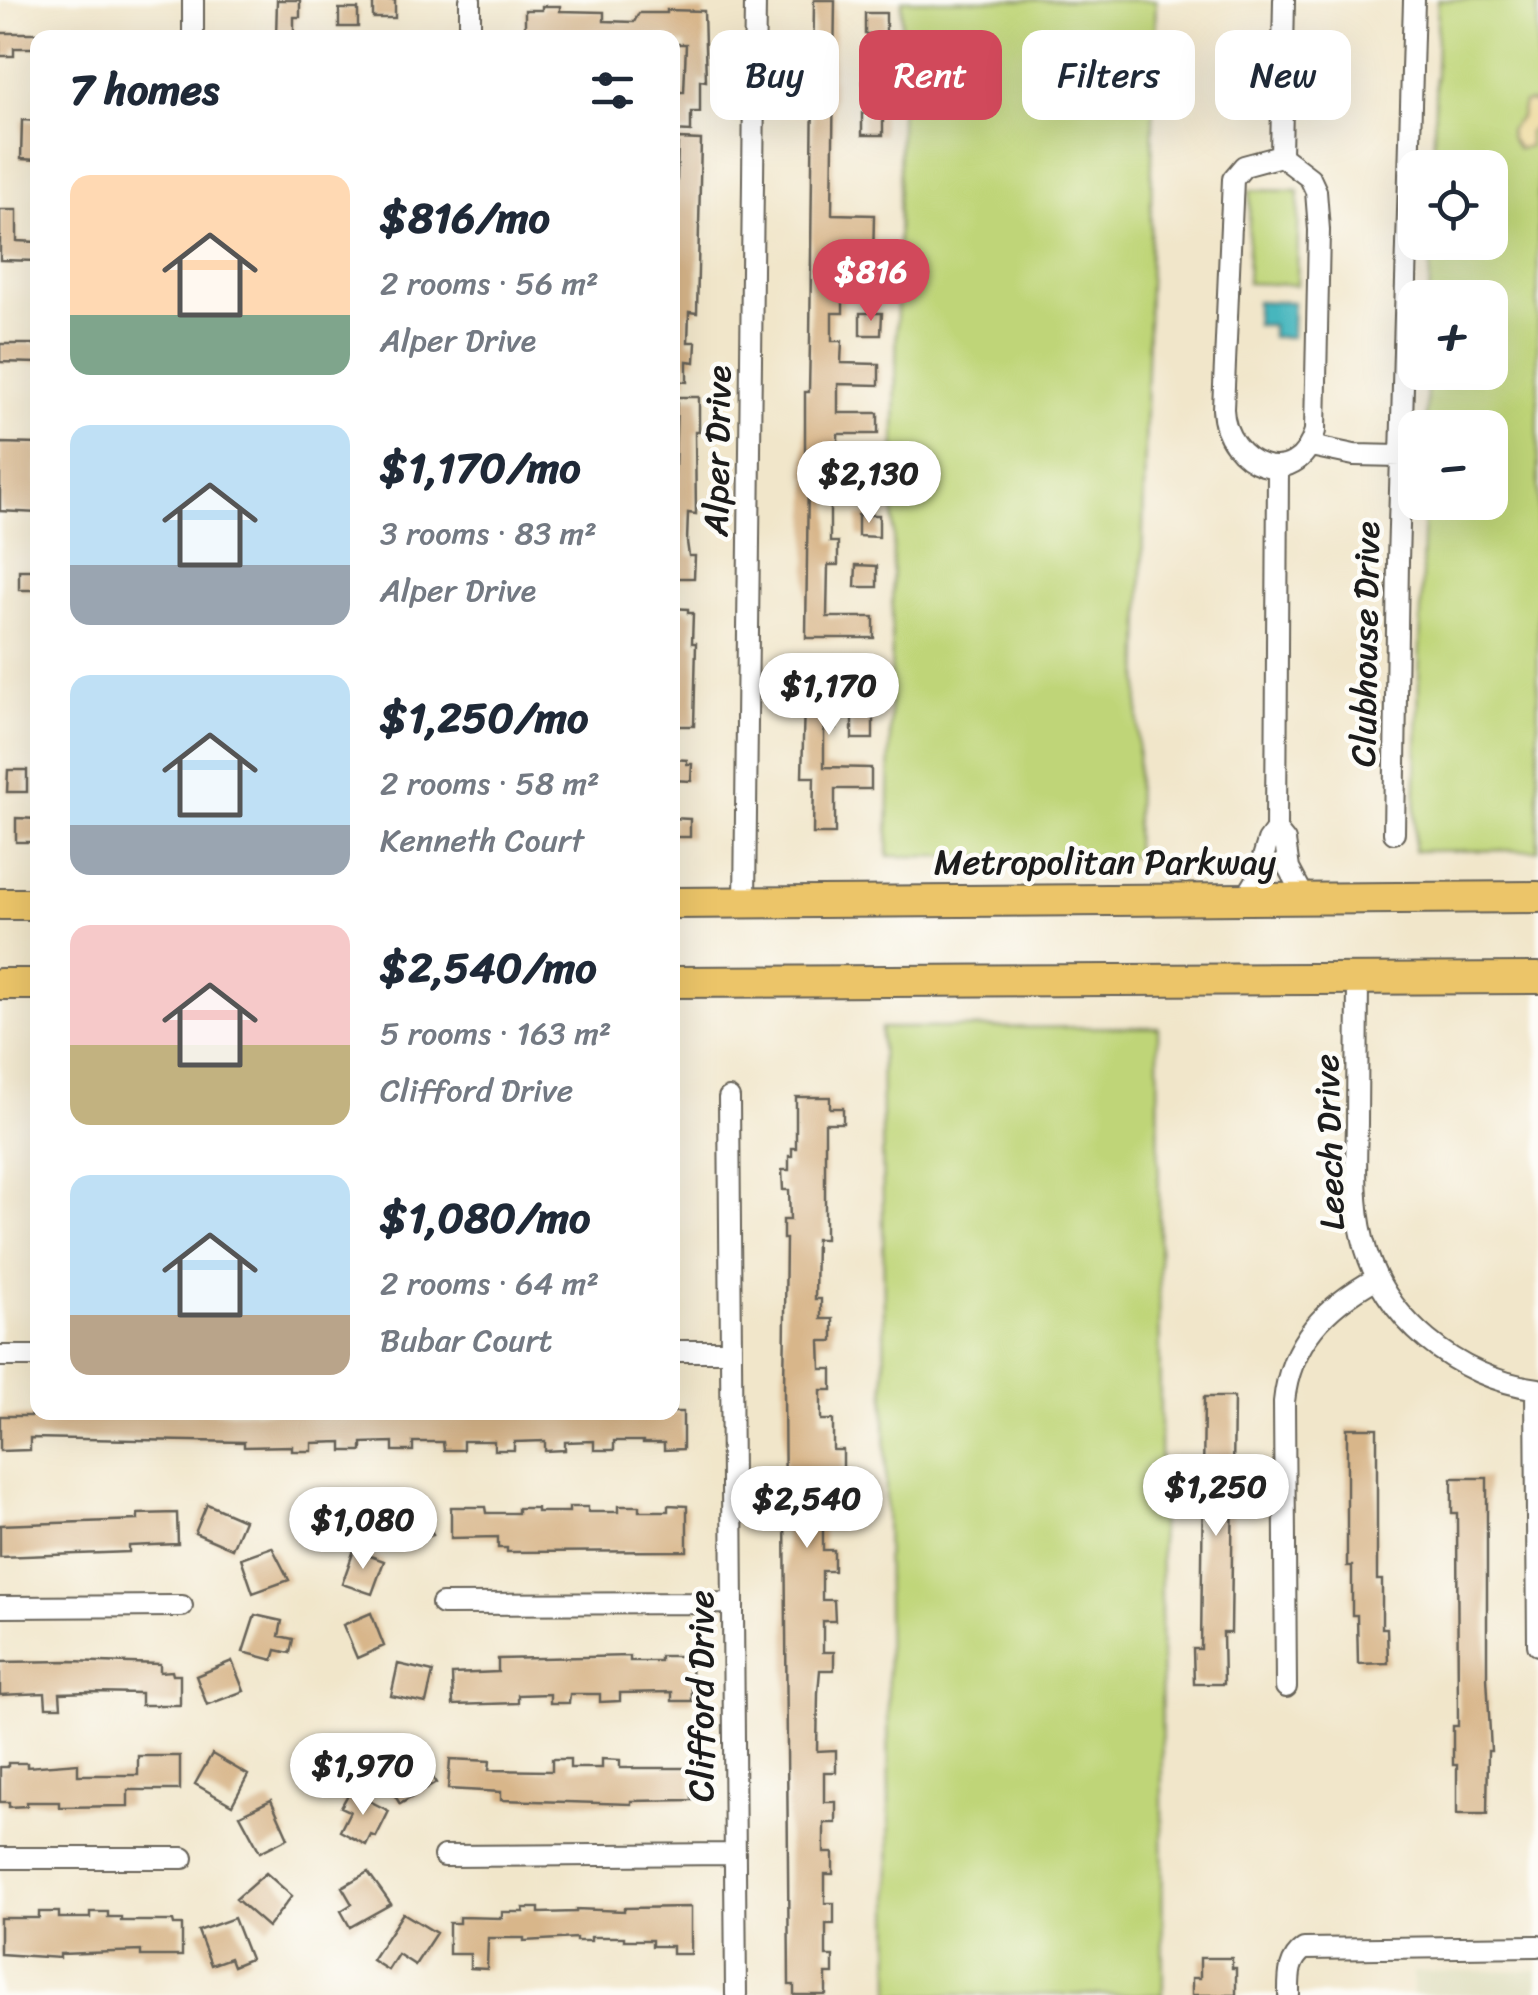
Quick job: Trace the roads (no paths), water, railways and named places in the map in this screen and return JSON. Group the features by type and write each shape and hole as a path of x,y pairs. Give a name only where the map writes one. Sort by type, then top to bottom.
{"main road":[{"name":"Metropolitan Parkway","path":"680,903 1538,897"},
{"path":"0,904 30,904"},
{"path":"680,982 1538,978"},
{"path":"0,984 30,984"}],"street":[{"path":"193,0 193,30"},
{"path":"470,0 470,30"},
{"name":"Alper Drive","path":"744,902 754,0"},
{"path":"1281,156 1284,0"},
{"name":"Clubhouse Drive","path":"1402,410 1414,0"},
{"path":"1281,156 1310,178 1316,191 1320,230 1315,431 1310,446 1295,462 1278,468 1256,464 1234,446 1224,428 1222,408 1233,178 1244,166 1281,156"},
{"path":"1310,446 1354,455 1398,456"},
{"path":"1245,899 1262,869 1268,841 1276,830 1278,468"},
{"name":"Clubhouse Drive","path":"1394,833 1400,520"},
{"path":"1276,830 1285,841 1288,869 1305,899"},
{"name":"Leech Drive","path":"1358,979 1356,1190 1363,1239 1377,1278 1406,1320 1430,1344 1488,1376 1537,1389"},
{"name":"Clifford Drive","path":"730,1098 736,1995"},
{"path":"1286,1687 1286,1382 1298,1350 1322,1317 1351,1292 1377,1278"},
{"path":"680,1351 731,1351"},
{"path":"0,1356 30,1356"},
{"path":"1537,1389 1538,1645"},
{"path":"442,1604 734,1602"},
{"path":"0,1607 182,1606"},
{"path":"444,1856 735,1854"},
{"path":"0,1858 183,1858"},
{"path":"1289,1995 1290,1970 1297,1954 1312,1947 1538,1946"}],"water":[{"path":"1256,301 1293,302 1292,337 1272,337 1272,325 1256,325"}]}
